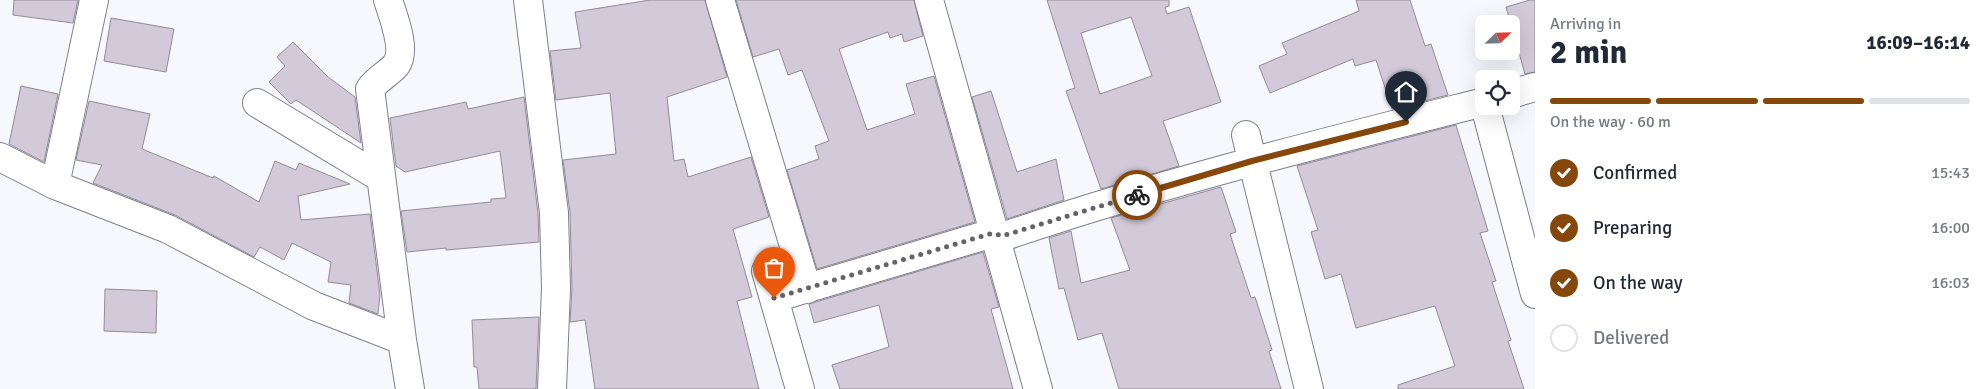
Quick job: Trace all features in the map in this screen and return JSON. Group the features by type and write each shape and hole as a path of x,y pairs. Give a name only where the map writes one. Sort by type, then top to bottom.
{"street":[{"path":"55,185 94,0"},
{"path":"388,0 398,34 399,58 396,65 374,83 370,89 410,389"},
{"path":"528,0 554,213 556,288 552,389"},
{"path":"720,0 807,289"},
{"path":"929,0 1038,389"},
{"path":"1520,91 1535,87"},
{"path":"257,103 381,178"},
{"path":"774,298 993,233 1002,236 1252,161 1475,104"},
{"path":"1487,115 1535,294"},
{"path":"1246,135 1309,389"},
{"path":"0,157 55,185 168,229 314,306 402,340"},
{"path":"766,271 800,389"}],"building":[{"path":"14,0 78,0 73,23 13,15"},
{"path":"650,0 705,0 727,77 667,97 674,161 684,159 688,177 751,157 769,217 733,229 752,297 737,301 759,389 595,389 585,320 570,322 572,288 570,213 563,160 616,154 610,93 556,100 550,51 581,48 575,12"},
{"path":"736,0 914,0 923,36 904,42 902,34 890,38 888,32 839,49 867,130 915,114 906,84 934,76 975,222 817,269 787,170 819,159 815,146 829,141 802,70 788,75 779,49 753,57"},
{"path":"1047,0 1169,0 1169,6 1165,7 1167,14 1189,7 1221,102 1163,121 1179,166 1101,189 1066,91 1075,88","holes":["1131,17 1152,76 1100,94 1081,33"]},
{"path":"1356,0 1410,0 1425,46 1431,44 1448,95 1392,109 1376,60 1355,66 1353,59 1270,93 1259,66 1287,54 1282,43 1359,11"},
{"path":"1535,0 1535,72 1525,74 1520,56 1520,15 1508,15 1506,7"},
{"path":"111,18 174,29 166,72 104,61"},
{"path":"293,42 328,77 355,97 361,143 296,100 291,104 269,82 285,66 277,57"},
{"path":"21,86 58,94 44,162 9,144"},
{"path":"991,91 1017,172 1056,159 1064,200 1007,219 972,97"},
{"path":"524,97 538,214 539,242 407,252 401,211 491,202 491,199 506,198 500,151 405,172 396,166 390,118 466,102 468,109"},
{"path":"89,101 150,114 142,149 213,178 214,176 259,202 275,161 296,170 299,163 350,184 298,196 301,220 370,214 380,295 378,314 349,303 351,285 328,282 331,262 292,243 284,260 260,247 254,257 175,215 93,183 102,165 76,160"},
{"path":"1456,125 1488,231 1480,233 1496,281 1492,282 1511,340 1508,341 1524,389 1398,389 1398,385 1455,366 1435,306 1356,328 1341,274 1325,279 1311,232 1318,230 1297,166"},
{"path":"1221,187 1236,232 1230,234 1251,298 1255,297 1272,350 1269,351 1281,389 1119,389 1102,333 1078,340 1064,288 1059,289 1049,238 1071,231 1081,283 1130,270 1111,218"},
{"path":"983,252 999,307 991,309 1013,389 840,389 832,365 889,347 879,305 814,323 809,304"},
{"path":"105,289 157,291 156,333 104,331"},
{"path":"539,317 536,389 479,389 477,367 474,367 472,320"}],"way so far":[{"path":"774,298 993,233 1002,236 1137,195"}],"route":[{"path":"1137,195 1252,161 1406,122"}]}
